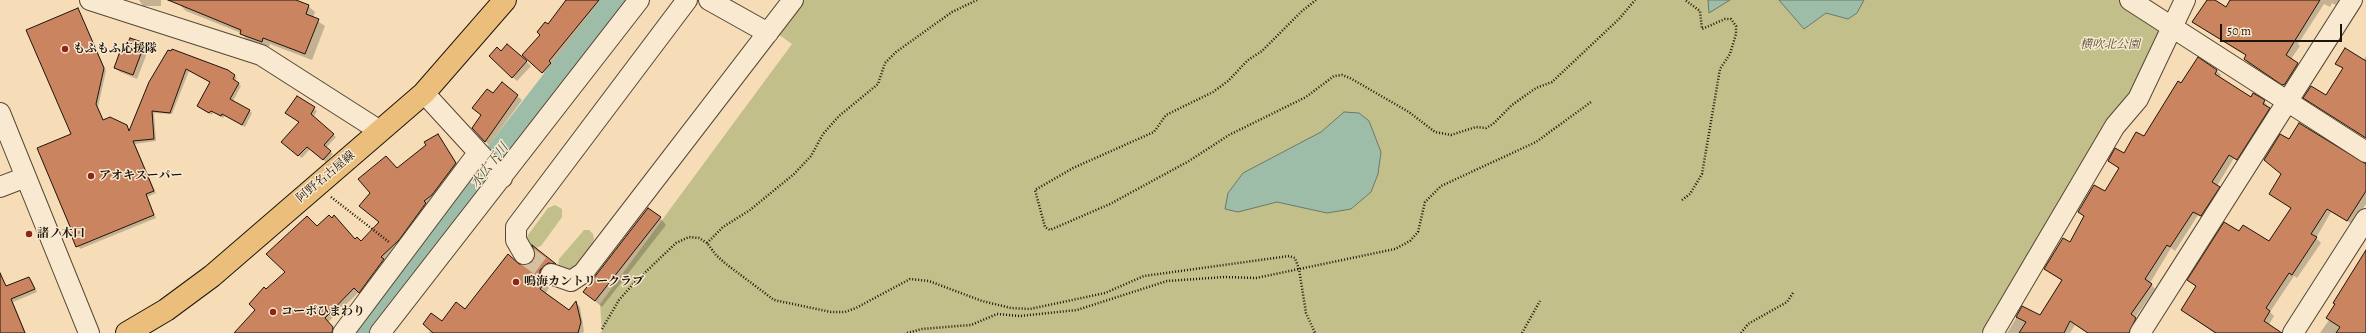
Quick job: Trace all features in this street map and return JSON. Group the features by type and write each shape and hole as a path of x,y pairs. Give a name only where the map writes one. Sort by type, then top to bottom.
{"main road":[{"name":"阿野名古屋線","path":"127,333 166,310 212,276 424,93 505,0"}],"street":[{"path":"90,0 261,55 380,131"},
{"path":"380,333 500,176 639,0"},
{"path":"524,254 516,240 516,227 688,0"},
{"path":"709,0 768,33"},
{"path":"551,274 571,281 583,273 793,0"},
{"path":"2130,0 2366,152"},
{"path":"1993,333 2114,126 2138,99 2185,0"},
{"path":"2140,333 2352,0"},
{"path":"424,93 480,156 500,176"},
{"path":"0,113 89,333"},
{"path":"343,333 480,156"},
{"path":"0,187 26,177"},
{"path":"2293,333 2366,219"}],"path":[{"path":"707,243 723,227 750,210 794,174 811,156 823,134 839,116 878,84 885,63 896,52 952,12 977,0"},
{"path":"1316,0 1302,10 1262,51 1248,60 1228,81 1212,92 1166,115 1154,132 1073,168 1035,190 1045,227 1050,230 1110,204 1189,161 1229,135 1306,97 1334,76 1342,75 1350,78 1409,112 1435,132 1451,135 1476,127 1486,128 1493,124 1512,105 1536,88 1552,82 1620,18 1635,0"},
{"path":"1682,200 1690,194 1702,174 1720,69 1730,54 1736,34 1736,26 1731,19 1725,19 1702,29 1700,11 1685,0"},
{"path":"907,333 922,329 971,326 997,314 1020,316 1077,310 1166,281 1226,276 1256,278 1395,249 1410,241 1418,232 1425,202 1440,186 1536,142 1591,102"},
{"path":"316,185 404,253"},
{"path":"602,329 619,300 634,282 676,243 689,237 699,238 707,243 726,264 774,300 831,312 845,312 856,308 910,279 929,281 1003,306 1030,308 1105,293 1144,276 1276,256 1289,256 1295,258 1299,269 1306,313 1314,333"},
{"path":"1741,333 1748,324 1787,302 1793,292"},
{"path":"1522,333 1540,301"}],"green space":[{"name":"鳴海カントリークラブ","path":"802,0 2119,0 2160,28 2161,36 2128,100 2112,118 1981,333 600,333 602,331 600,304 792,44 778,34"},
{"path":"555,205 562,209 562,217 541,246 536,248 530,247 526,240 528,235 548,208"},
{"path":"584,230 589,230 593,234 594,239 592,244 570,272 558,268 559,259"}],"shaded area":[{"path":"1708,0 1730,0 1709,13"},
{"path":"1779,0 1864,0 1857,13 1848,19 1826,13 1804,29"},
{"path":"1344,112 1359,113 1369,121 1381,152 1378,174 1371,192 1351,209 1327,213 1277,202 1238,212 1225,209 1228,193 1243,173 1321,132"}],"building":[{"path":"168,0 296,0 309,5 306,14 319,19 305,54 263,38 262,42 240,34 241,30"},
{"path":"566,0 599,0 549,61 551,63 542,73 522,55 540,35 537,32 545,22 548,24"},
{"path":"2207,0 2215,0 2226,7 2230,0 2320,0 2286,55 2298,63 2285,84 2282,85 2244,59 2246,55 2192,22"},
{"path":"78,8 104,68 96,104 103,120 110,117 127,125 129,131 149,82 168,50 171,51 172,49 228,70 235,75 233,79 239,83 230,99 250,110 242,125 222,114 221,116 211,111 209,113 197,106 210,82 186,69 170,113 152,111 154,139 133,141 154,191 146,194 154,215 76,247 69,230 71,229 37,148 71,134 26,30"},
{"path":"130,38 145,43 133,75 114,68 122,46 126,47"},
{"path":"507,44 527,61 512,78 489,56 497,47 501,51"},
{"path":"2345,48 2366,61 2366,138 2303,98 2311,86 2326,95 2343,68 2335,64"},
{"path":"2198,57 2217,70 2215,74 2251,97 2253,93 2265,100 2263,104 2270,108 2237,160 2229,155 2212,182 2220,187 2201,216 2193,212 2170,247 2167,245 2145,279 2152,284 2131,314 2136,318 2129,333 2088,333 2070,321 2064,333 2019,333 2026,322 2016,317 2022,306 2040,315 2062,280 2044,269 2063,238 2070,242 2084,216 2078,212 2094,185 2105,191 2119,168 2108,161 2115,148 2124,153 2136,132 2144,136 2178,81 2181,83"},
{"path":"502,82 518,95 485,142 472,128 481,115 472,108 487,89 493,93"},
{"path":"297,96 315,107 311,114 334,134 324,145 331,151 323,160 307,147 298,156 281,142 299,122 285,113"},
{"path":"2299,123 2366,164 2366,191 2347,221 2327,209 2311,234 2317,237 2292,275 2289,273 2266,308 2270,311 2264,321 2282,333 2216,333 2181,310 2196,286 2187,280 2224,222 2239,231 2243,225 2269,241 2291,208 2269,194 2281,174 2264,160 2280,134 2289,139"},
{"path":"438,134 456,163 432,195 424,201 426,203 399,240 381,257 384,259 359,293 354,288 325,318 333,327 332,333 234,333 255,310 249,304 264,287 266,289 285,272 266,254 307,216 317,226 329,215 332,218 334,215 355,239 357,237 361,241 379,222 359,206 370,193 358,179 386,156 397,168 426,145 424,142"},
{"path":"648,208 661,217 595,301 583,292"},
{"name":"鳴海カントリークラブ","path":"532,245 556,264 548,263 540,270 540,277 545,283 540,289 569,310 576,301 581,322 578,333 433,333 423,324 431,313 442,321 456,302 465,309 508,254 519,264 530,264 535,254"},
{"path":"2366,250 2366,333 2336,333 2340,327 2326,318 2335,304 2333,303"},
{"path":"0,273 6,286 29,277 35,289 11,299 25,333 0,333"}],"waterway":[{"name":"水広下川","path":"362,333 619,0"}],"tunnel":[{"path":"524,254 551,274"}],"place":[{"name":"もふもふ応援隊","path":"65,49"},
{"name":"アオキスーパー","path":"91,176"},
{"name":"諸ノ木口","path":"29,234"},
{"name":"鳴海カントリークラブ","path":"516,282"},
{"name":"コーポひまわり","path":"273,312"}],"park label":[{"name":"横吹北公園","path":"2110,45"}]}
